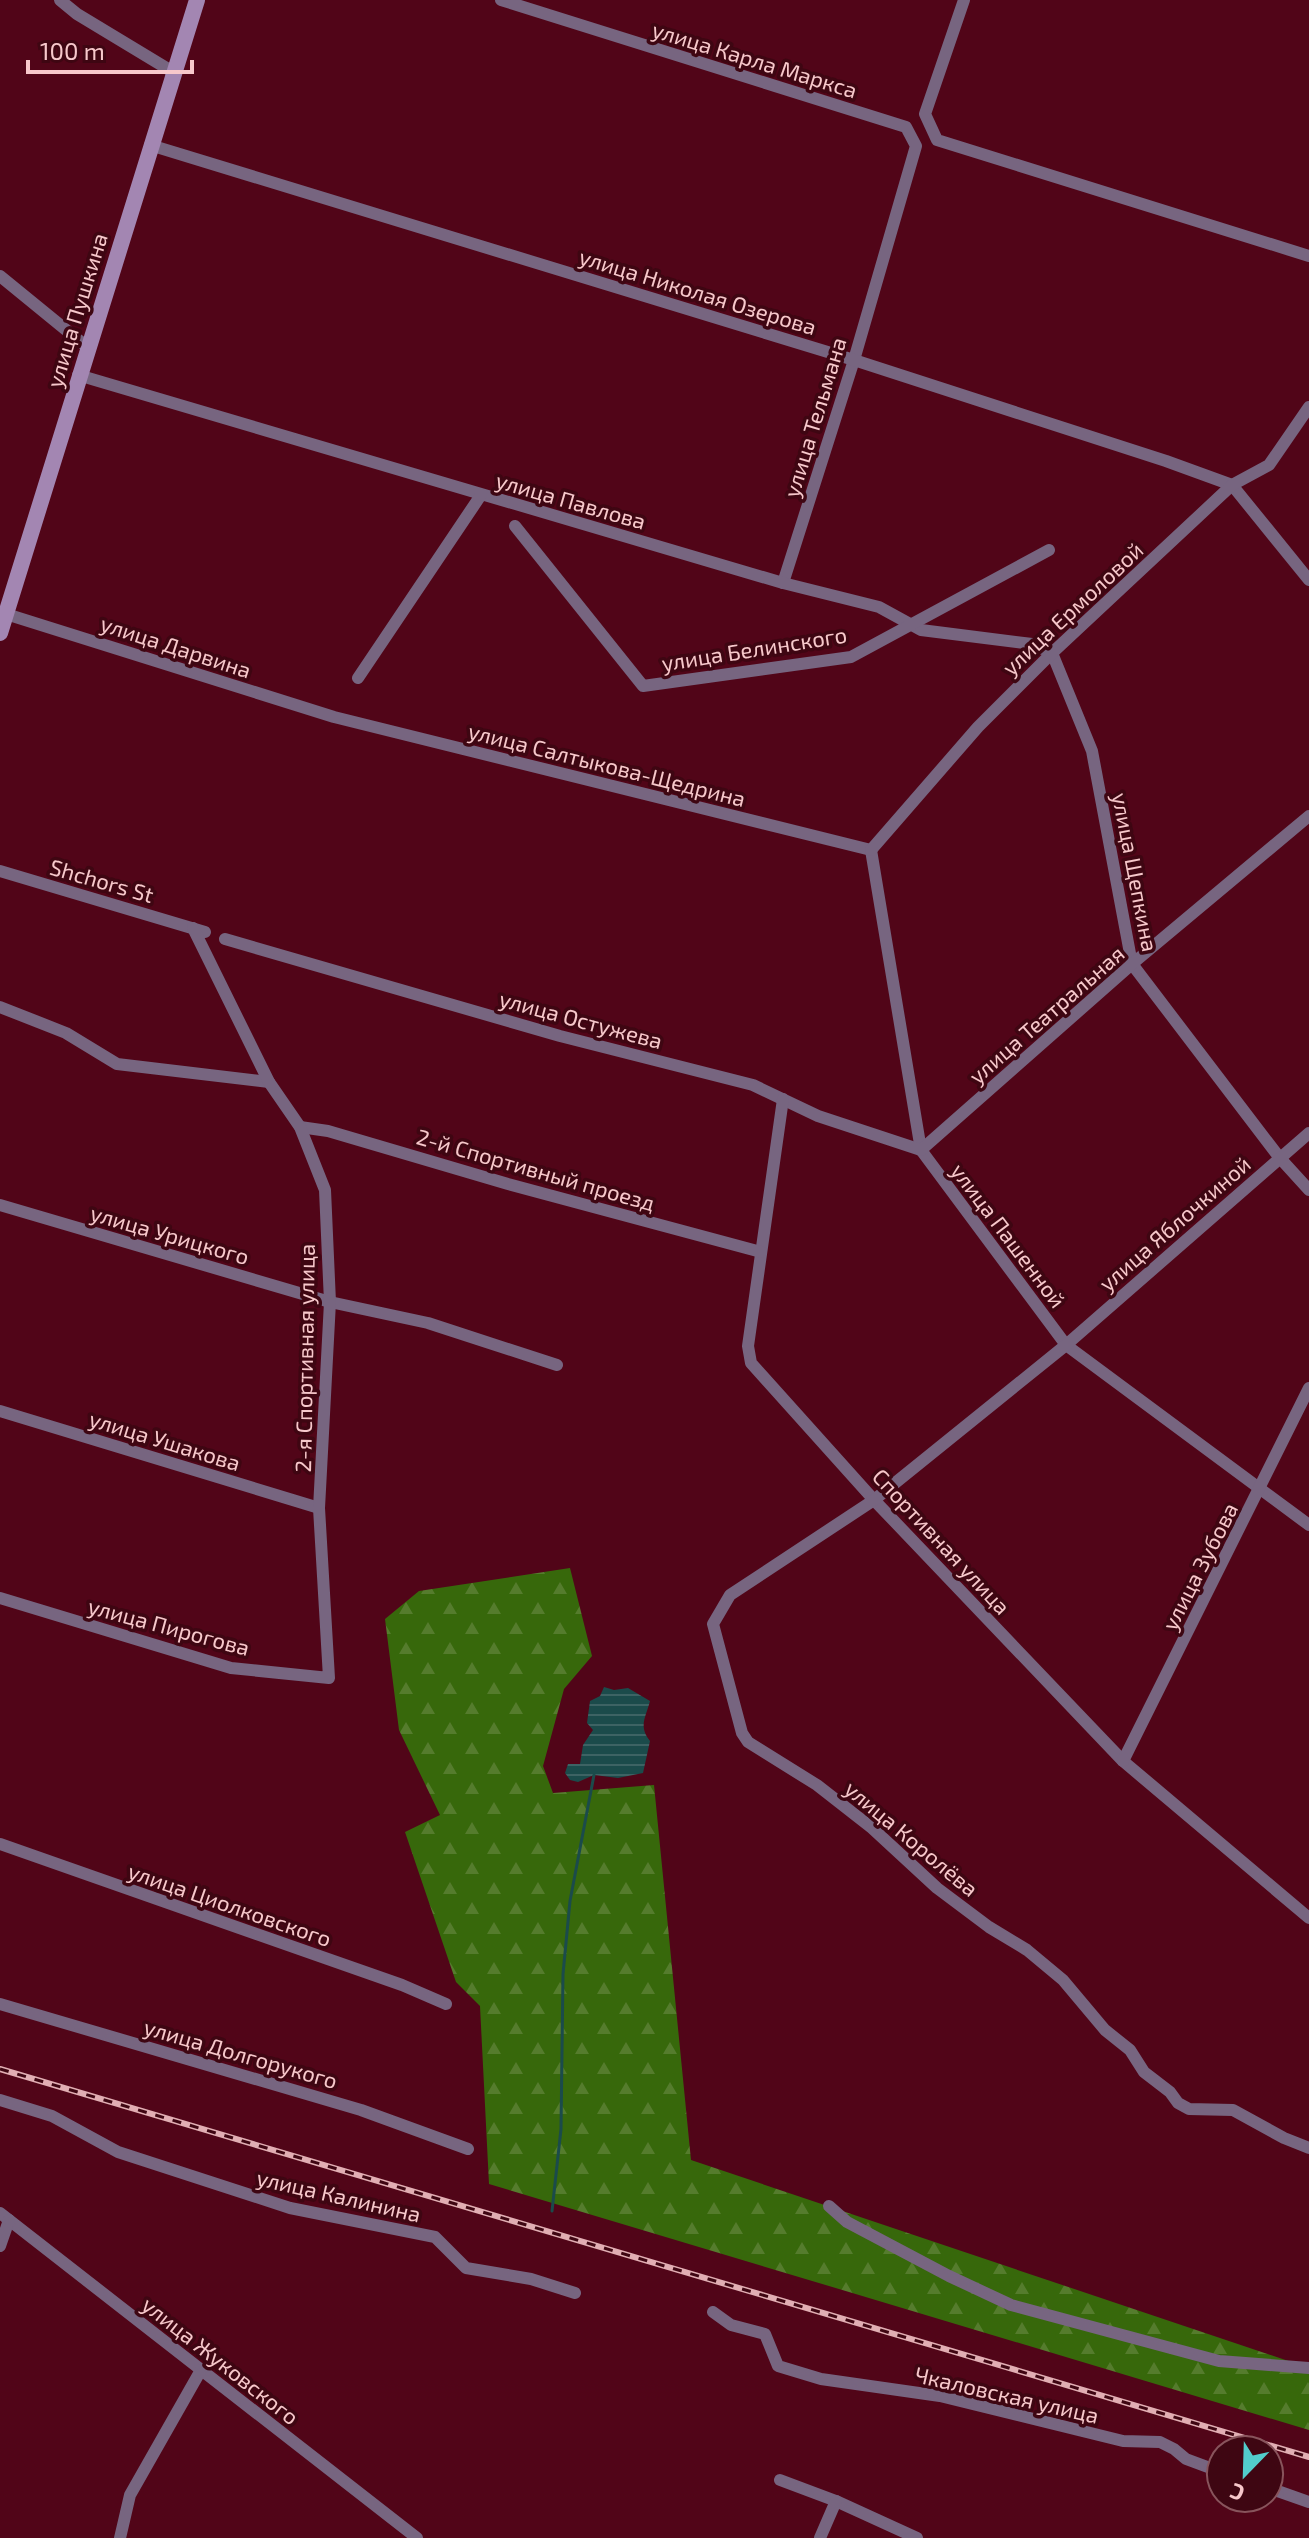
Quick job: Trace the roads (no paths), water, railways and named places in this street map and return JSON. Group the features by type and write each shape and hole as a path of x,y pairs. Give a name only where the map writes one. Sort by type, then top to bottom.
{"main road":[{"name":"улица Пушкина","path":"0,633 197,0"}],"street":[{"path":"60,0 77,14 173,72"},
{"name":"улица Карла Маркса","path":"501,0 906,127"},
{"path":"964,0 925,114 937,140 1309,256"},
{"name":"улица Тельмана","path":"783,583 854,360 916,146 906,127"},
{"name":"улица Николая Озерова","path":"150,145 854,360 1232,485"},
{"path":"0,276 87,347"},
{"name":"улица Павлова","path":"78,375 783,583 879,607 921,630 1032,644 1052,653"},
{"name":"улица Ермоловой","path":"871,850 978,727 1052,653 1232,485 1269,465 1309,407"},
{"path":"1232,485 1309,580"},
{"path":"358,678 481,495"},
{"name":"улица Белинского","path":"515,526 643,686 851,657 1049,550"},
{"name":"улица Дарвина","path":"6,614 334,717"},
{"name":"улица Щепкина","path":"1052,653 1092,751 1132,964 1279,1157 1309,1190"},
{"name":"улица Салтыкова-Щедрина","path":"334,717 871,850"},
{"name":"улица Театральная","path":"921,1150 1132,964 1309,816"},
{"name":"улица Пашенной","path":"871,850 921,1150 1066,1345 1309,1525"},
{"name":"Shchors St","path":"0,871 199,930"},
{"name":"2-я Спортивная улица","path":"199,930 269,1082 300,1127 325,1190 330,1302 319,1508 329,1678"},
{"name":"улица Остужева","path":"225,939 560,1036 753,1085 818,1116 921,1150"},
{"path":"0,1007 66,1033 117,1064 269,1082"},
{"name":"Спортивная улица","path":"783,1099 748,1346 751,1363 874,1500 1123,1761 1309,1918"},
{"name":"2-й Спортивный проезд","path":"300,1127 328,1131 508,1184 761,1252"},
{"name":"улица Яблочкиной","path":"874,1500 1066,1345 1309,1133"},
{"name":"улица Урицкого","path":"0,1205 330,1302 428,1323 557,1365"},
{"name":"улица Зубова","path":"1123,1761 1309,1388"},
{"name":"улица Ушакова","path":"0,1411 319,1508"},
{"name":"улица Королёва","path":"874,1500 750,1580 730,1595 719,1609 713,1624 714,1636 742,1733 748,1742 817,1785 872,1828 937,1888 989,1927 1027,1950 1063,1980 1105,2030 1130,2050 1144,2072 1170,2092 1178,2103 1189,2109 1233,2110 1309,2148"},
{"name":"улица Пирогова","path":"0,1598 231,1668 329,1678"},
{"name":"улица Циолковского","path":"0,1844 402,1985 446,2004"},
{"name":"улица Долгорукого","path":"0,2004 361,2110 468,2149"},
{"name":"улица Калинина","path":"0,2100 52,2116 118,2152 290,2208 435,2237 466,2268 531,2279 575,2293"},
{"path":"829,2206 847,2222 1011,2305 1219,2361 1309,2368"},
{"path":"0,2246 4,2217"},
{"name":"улица Жуковского","path":"4,2217 417,2538"},
{"name":"Чкаловская улица","path":"713,2312 731,2325 765,2334 778,2366 821,2379 940,2396 1123,2441 1160,2442 1186,2459 1205,2466"},
{"path":"120,2538 130,2495 201,2370"},
{"path":"780,2480 836,2501 917,2538"},
{"path":"1285,2494 1309,2502"},
{"path":"820,2538 836,2501"}],"water":[{"path":"604,1687 614,1690 628,1688 650,1701 644,1721 644,1731 650,1741 643,1773 618,1778 594,1775 578,1782 570,1780 565,1773 568,1764 580,1764 583,1745 593,1730 587,1723 590,1701 600,1696"}],"waterway":[{"path":"552,2211 561,2129 563,1974 570,1901 594,1775"}],"railway":[{"path":"0,2069 1309,2457"}]}
